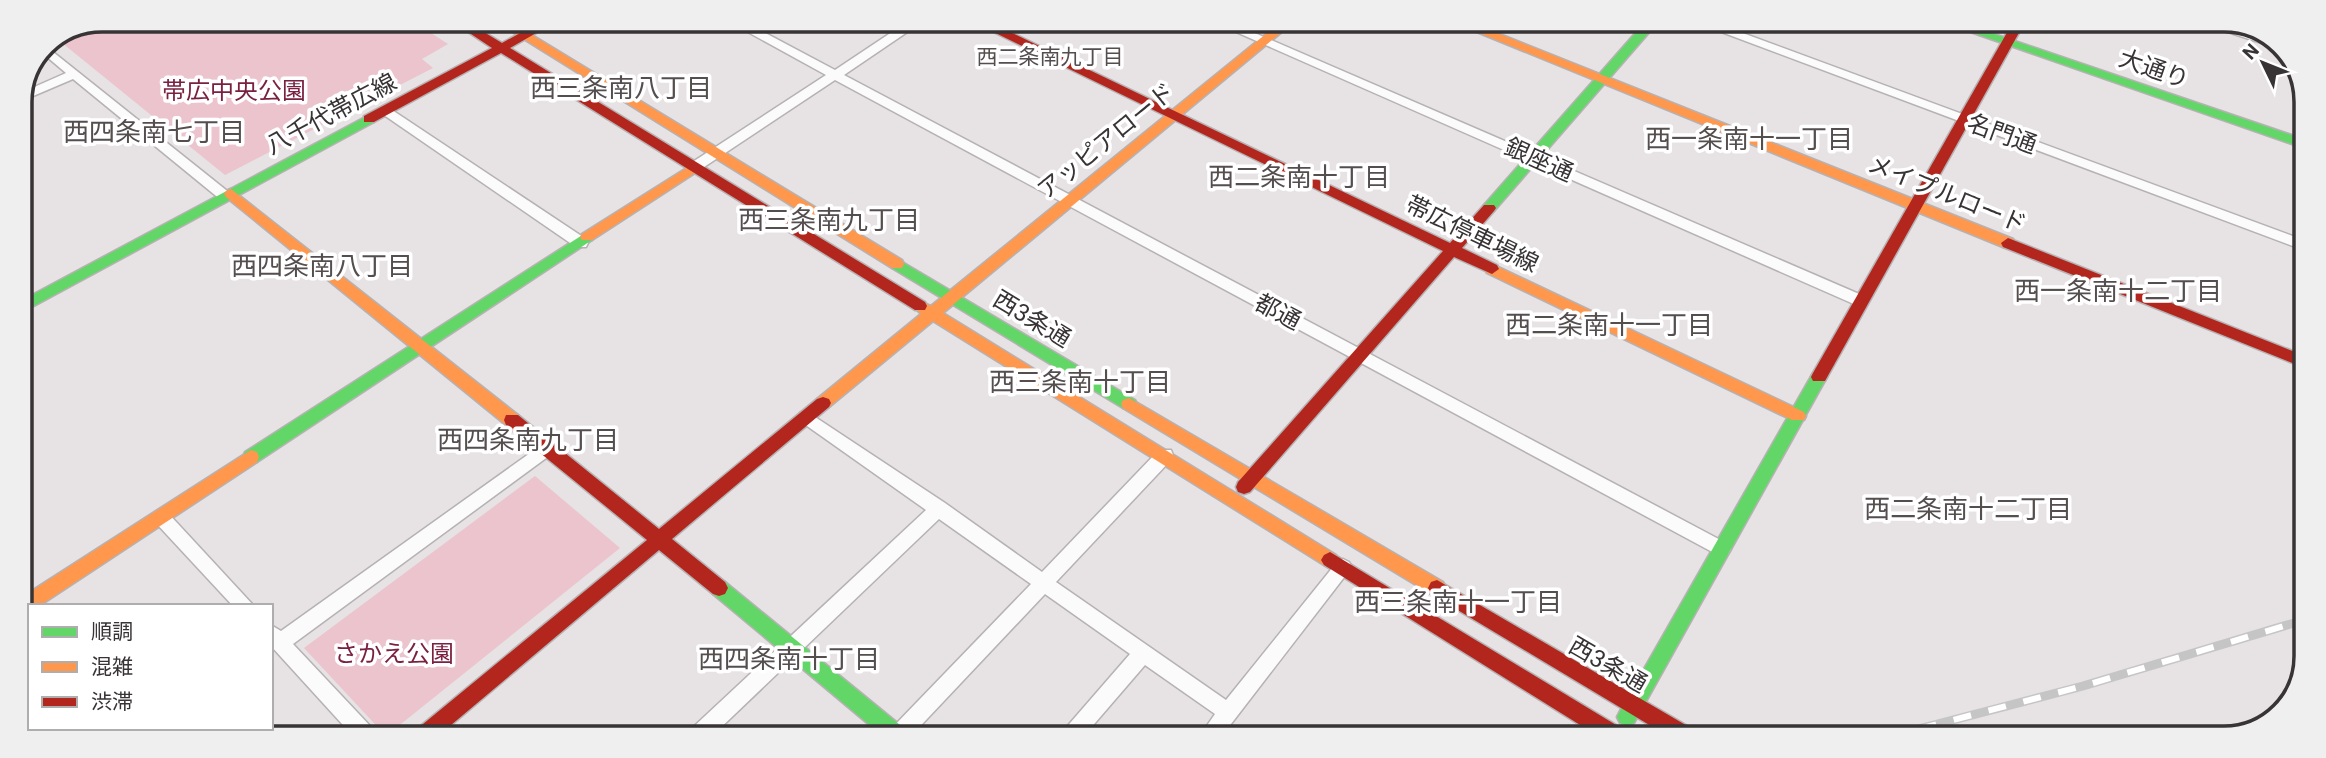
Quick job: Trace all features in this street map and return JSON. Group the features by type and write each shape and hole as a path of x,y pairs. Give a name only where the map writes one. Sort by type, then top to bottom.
{"main road":[{"name":"西3条通","path":"475,32 692,168 1165,455 1598,726"},
{"name":"西3条通","path":"518,32 1361,544 1668,726"},
{"name":"八千代帯広線","path":"32,302 531,32"},
{"name":"帯広停車場線","path":"1000,32 1798,416"},
{"name":"アッピアロード","path":"436,726 806,417 1276,32"},
{"name":"メイプルロード","path":"1483,32 2294,358"},
{"path":"1233,498 1644,32"},
{"name":"大通り","path":"1978,32 2294,141"},
{"path":"1622,726 2014,32"},
{"path":"32,602 692,168"},
{"path":"228,195 422,346 661,539 886,726"}],"street":[{"name":"都通","path":"754,32 1722,549"},
{"path":"692,168 900,32"},
{"name":"銀座通","path":"1243,32 1861,301"},
{"name":"名門通","path":"1728,32 2294,242"},
{"path":"2234,32 2256,39"},
{"path":"50,54 228,195"},
{"path":"33,92 75,73"},
{"path":"386,110 581,243"},
{"path":"806,417 1229,713"},
{"path":"357,726 276,638 547,448"},
{"path":"909,726 1165,455"},
{"path":"709,726 939,508"},
{"path":"161,517 243,604"},
{"path":"1218,726 1343,567"},
{"path":"1080,726 1143,653"}],"green space":[{"name":"帯広中央公園","path":"101,32 430,32 448,44 422,59 433,68 225,175 62,43 87,33"},
{"name":"さかえ公園","path":"535,476 620,548 398,726 377,726 304,648"}],"railway":[{"path":"1930,726 2083,686 2294,623"}],"traffic: fast":[{"path":"1489,208 1643,32"},
{"path":"1977,32 2294,141"},
{"path":"32,302 369,119"},
{"path":"251,457 587,237"},
{"path":"897,264 1129,404"},
{"path":"1627,717 1819,377"},
{"path":"719,588 886,726"}],"traffic: slow":[{"path":"519,32 897,264"},
{"path":"823,403 1276,32"},
{"path":"1483,32 2008,243"},
{"path":"587,237 693,168"},
{"path":"231,194 512,420"},
{"path":"1492,269 1798,416"},
{"path":"920,306 1330,560"},
{"path":"1129,404 1437,588"},
{"path":"32,600 251,457"}],"traffic: jam":[{"path":"475,32 920,306"},
{"path":"369,119 531,32"},
{"path":"1000,32 1492,269"},
{"path":"1819,377 2013,32"},
{"path":"1244,487 1489,208"},
{"path":"2008,243 2294,358"},
{"path":"436,726 823,403"},
{"path":"512,420 719,588"},
{"path":"1330,560 1600,726"},
{"path":"1437,588 1669,726"}],"district":[{"name":"西二条南九丁目","path":"1050,57"},
{"name":"西三条南八丁目","path":"621,88"},
{"name":"西四条南七丁目","path":"154,132"},
{"name":"西一条南十一丁目","path":"1749,139"},
{"name":"西二条南十丁目","path":"1299,177"},
{"name":"西三条南九丁目","path":"829,220"},
{"name":"西四条南八丁目","path":"322,266"},
{"name":"西一条南十二丁目","path":"2118,291"},
{"name":"西二条南十一丁目","path":"1609,325"},
{"name":"西三条南十丁目","path":"1080,382"},
{"name":"西四条南九丁目","path":"528,440"},
{"name":"西二条南十二丁目","path":"1968,509"},
{"name":"西三条南十一丁目","path":"1458,602"},
{"name":"西四条南十丁目","path":"789,659"}]}
